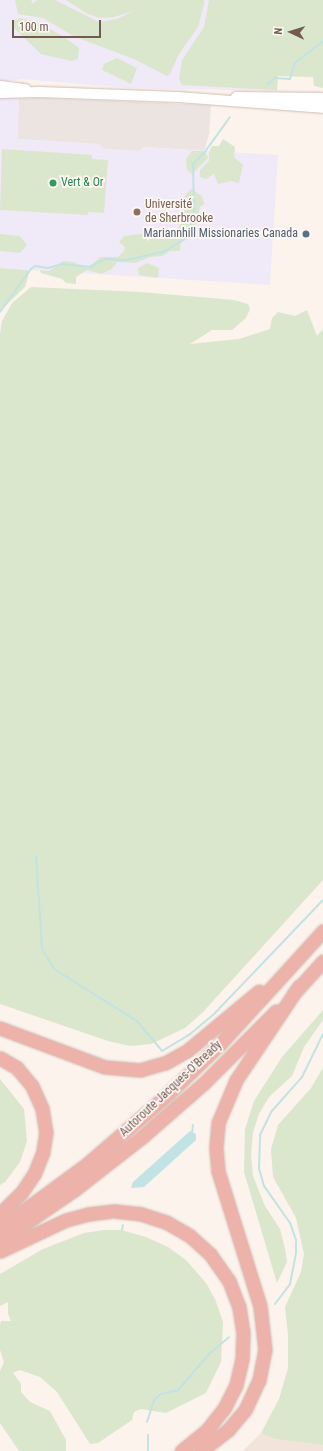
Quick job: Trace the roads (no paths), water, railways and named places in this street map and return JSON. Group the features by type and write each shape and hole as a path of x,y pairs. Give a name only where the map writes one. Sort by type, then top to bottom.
{"highway":[{"name":"Autoroute Jacques-O'Bready","path":"0,1228 70,1178 150,1110 211,1053 323,931"},
{"path":"0,1028 105,1067 123,1070 147,1068 168,1062 192,1047 298,958"},
{"name":"Autoroute Jacques-O'Bready","path":"0,1241 74,1190 149,1131 224,1064 323,961"},
{"path":"201,1451 228,1430 245,1410 259,1380 265,1350 264,1323 258,1300 218,1171 216,1147 218,1123 236,1080 299,986"},
{"path":"0,1058 20,1071 32,1086 42,1108 46,1132 43,1152 34,1174 18,1196 0,1213"},
{"path":"0,1251 66,1220 93,1213 114,1211 141,1214 166,1222 190,1236 210,1254 229,1281 239,1307 244,1333 242,1359 236,1385 225,1407 207,1430 182,1451"}],"main road":[{"path":"0,86 40,92"},
{"path":"0,94 40,92 178,97 323,98"},
{"path":"178,97 323,108"}],"water":[{"path":"190,1131 196,1134 196,1140 144,1187 131,1188 133,1182"}],"waterway":[{"path":"268,84 275,78 290,79 295,63 323,41"},
{"path":"0,312 31,269 35,266 48,268 62,264 90,267 105,259 127,260 165,251 188,237 194,211 193,164 204,153 230,117"},
{"path":"36,856 42,949 54,969 137,1021 162,1051 189,1035 215,1013 323,900"},
{"path":"275,1304 290,1284 296,1252 296,1240 290,1223 264,1186 259,1168 260,1135 271,1112 302,1077 323,1034"},
{"path":"192,1133 193,1125"},
{"path":"122,1230 123,1225"},
{"path":"147,1422 154,1400 161,1394 178,1390 209,1354 229,1337"},
{"path":"148,1435 148,1451"}],"place":[{"name":"Vert & Or","path":"53,183"},
{"name":"Université de Sherbrooke","path":"137,212"},
{"name":"Mariannhill Missionaries Canada","path":"306,234"}]}
